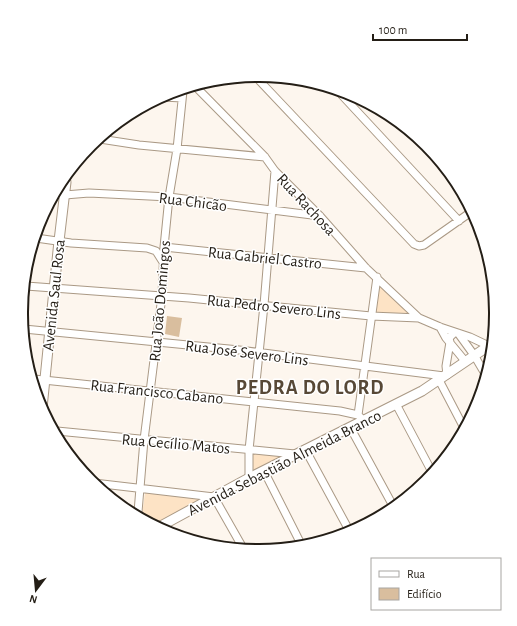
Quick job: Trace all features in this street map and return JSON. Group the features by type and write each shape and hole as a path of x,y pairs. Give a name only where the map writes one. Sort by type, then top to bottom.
{"street":[{"path":"261,82 414,244 424,246 467,215"},
{"name":"Rua Rachosa","path":"199,90 265,157 276,171 320,216 366,268 419,318"},
{"name":"Rua João Domingos","path":"138,510 144,440 162,296 164,247 169,197 177,149 182,96"},
{"path":"346,100 459,220"},
{"path":"107,140 177,149 265,157"},
{"path":"249,478 249,450 253,401 264,305 276,171"},
{"name":"Rua Chicão","path":"61,195 89,192 169,197 320,216"},
{"name":"Avenida Saul Rosa","path":"43,394 55,289 61,195"},
{"path":"40,239 147,248 156,251 163,262"},
{"name":"Rua Gabriel Castro","path":"164,247 366,268"},
{"path":"361,418 364,366 377,277"},
{"name":"Rua Pedro Severo Lins","path":"30,286 162,296 371,316 419,318 487,344"},
{"path":"440,327 443,334 465,361"},
{"name":"Rua José Severo Lins","path":"28,329 259,353 443,377"},
{"path":"461,422 443,377 450,342 449,338 451,335 458,333 482,369"},
{"name":"Avenida Sebastião Almeida Branco","path":"165,524 249,478 350,427 361,418 396,404 443,377 487,347"},
{"name":"Rua Francisco Cabano","path":"38,379 340,411 361,418"},
{"path":"396,404 430,467"},
{"path":"350,427 391,502"},
{"name":"Rua Cecílio Matos","path":"61,431 295,454"},
{"path":"305,449 347,526"},
{"path":"264,471 299,540"},
{"path":"105,484 214,497 240,543"}],"shaded area":[{"path":"378,283 413,315 375,313"},
{"path":"252,453 284,455 252,471"},
{"path":"145,493 199,498 199,500 160,521 142,513"}],"building":[{"path":"167,316 182,318 179,337 165,334"}],"district":[{"name":"PEDRA DO LORD","path":"310,387"}]}
